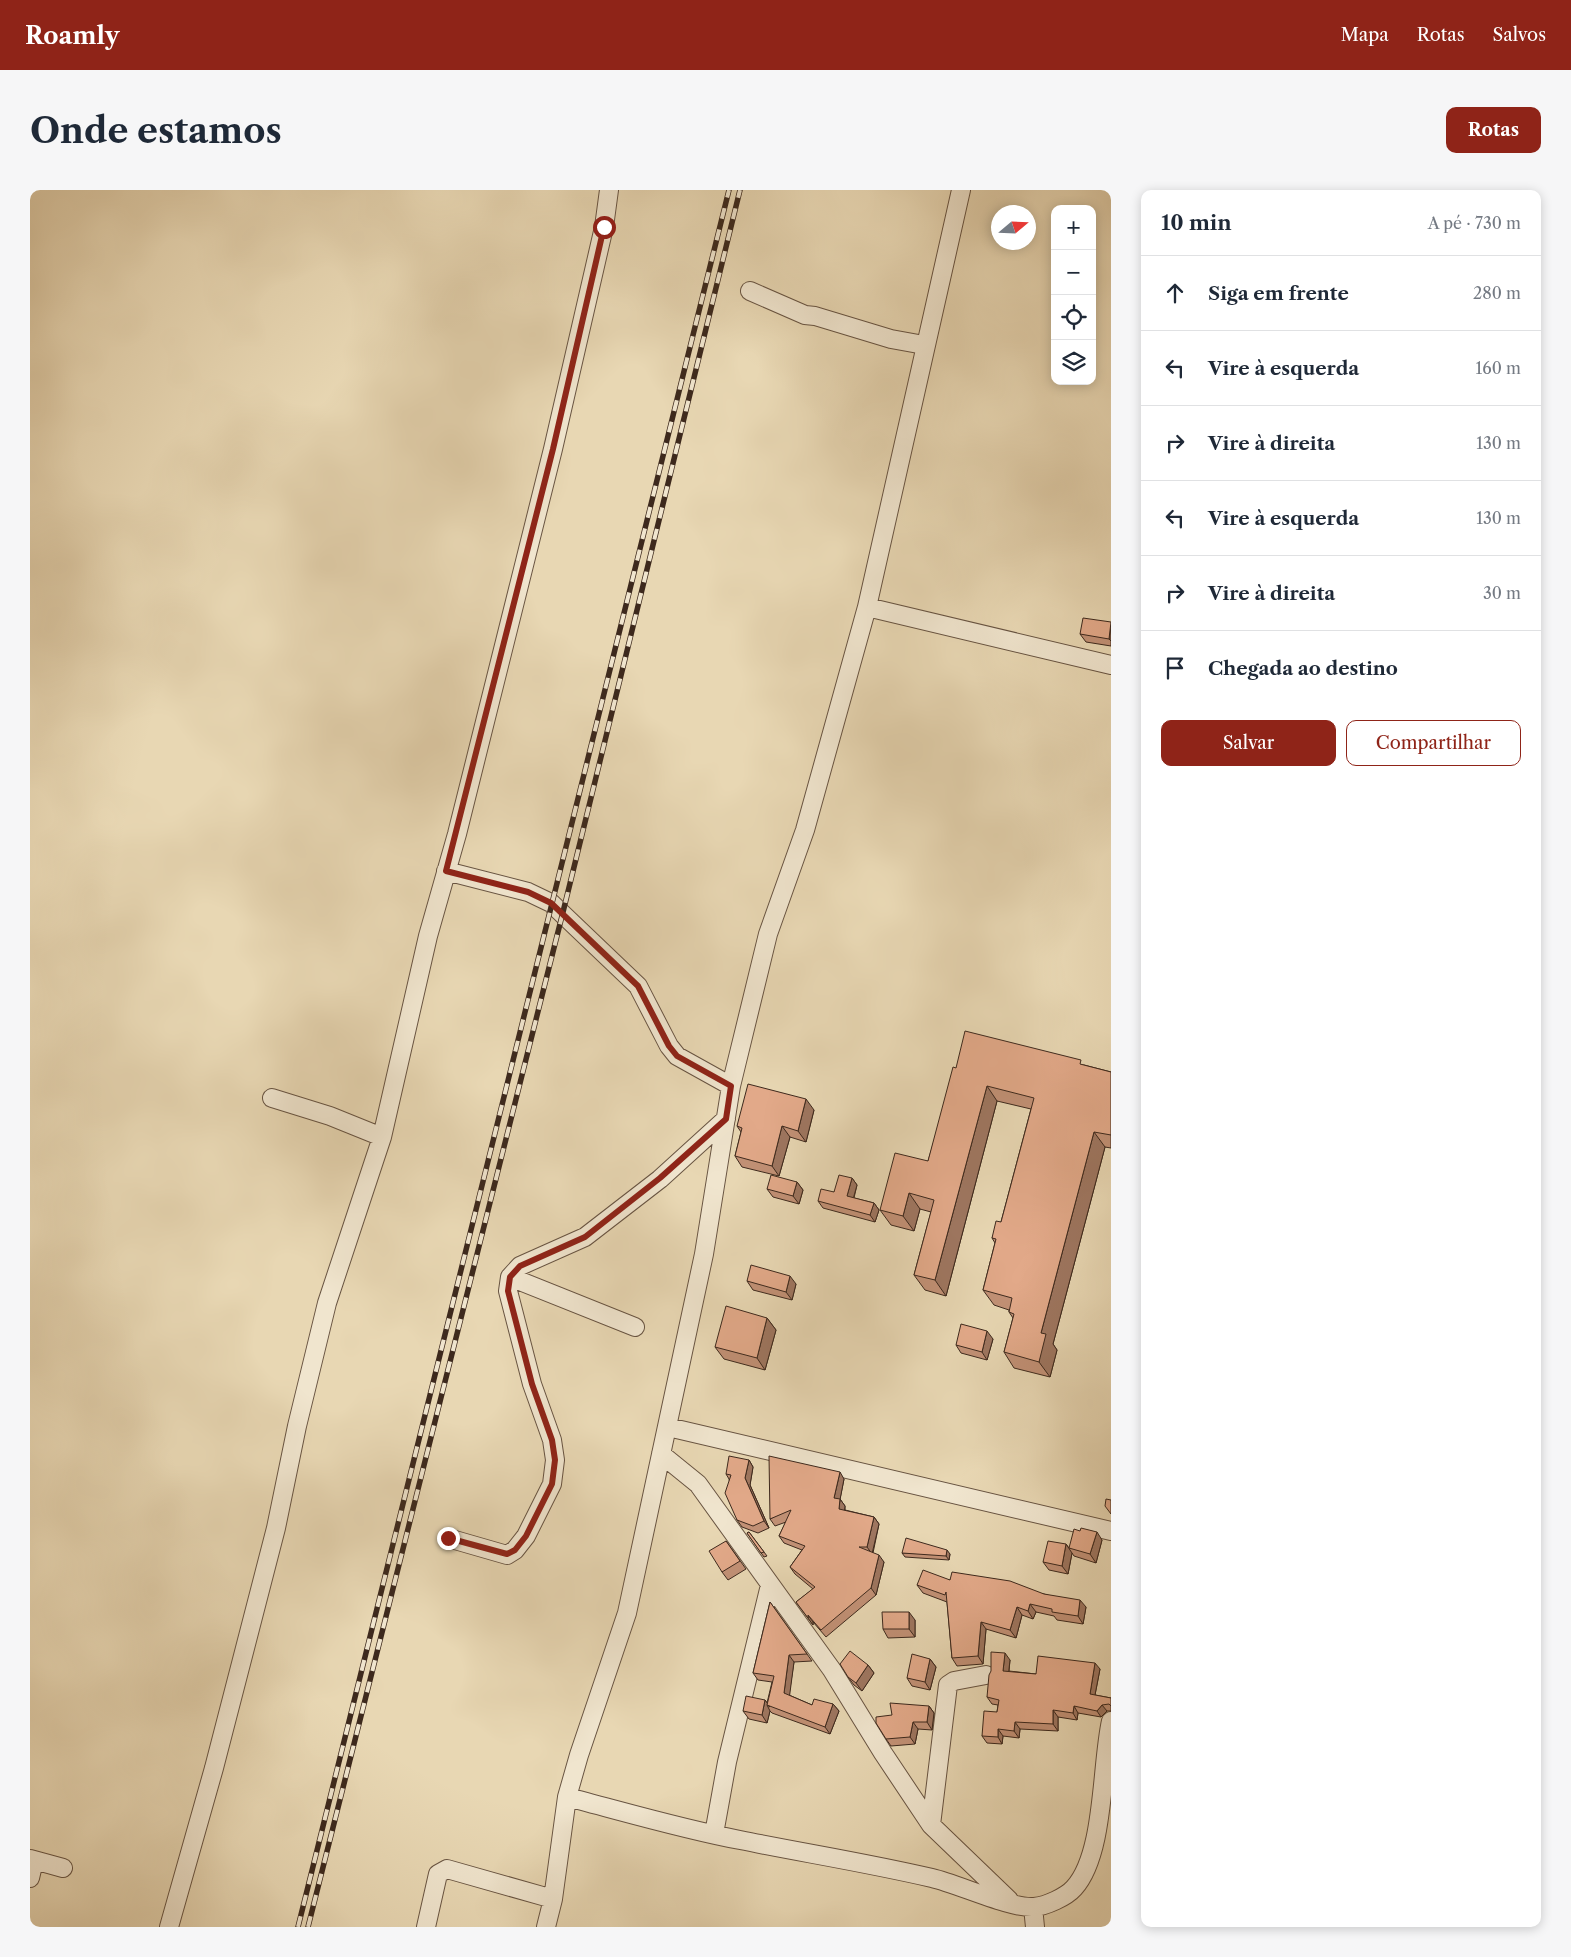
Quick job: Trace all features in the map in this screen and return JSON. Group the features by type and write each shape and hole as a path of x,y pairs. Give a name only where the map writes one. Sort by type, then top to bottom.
{"street":[{"path":"170,1927 214,1768 276,1528 297,1426 327,1303 382,1137 419,973 553,449 604,227 609,190"},
{"path":"546,1927 553,1899 567,1797 582,1746 627,1613 668,1427 704,1254 713,1188 731,1086 768,934 805,830 867,606 924,345 961,190"},
{"path":"750,290 805,315 815,316 891,339 924,345"},
{"path":"867,606 1111,666"},
{"path":"446,871 528,892 551,903 638,986 669,1046 677,1056 731,1086"},
{"path":"272,1098 330,1116 382,1137"},
{"path":"448,1538 507,1554 515,1550 526,1536 552,1484 555,1460 552,1440 532,1384 508,1291 510,1277 520,1266 585,1237 660,1178 726,1119"},
{"path":"510,1277 635,1327"},
{"path":"668,1427 1111,1532"},
{"path":"661,1454 698,1484 832,1670 883,1753 931,1825 958,1854 1015,1905"},
{"path":"714,1834 727,1762 770,1585"},
{"path":"931,1825 948,1685 954,1681 986,1675"},
{"path":"567,1797 714,1834 871,1864 937,1879 1015,1905 1033,1907 1059,1898 1073,1890 1086,1872 1100,1816 1107,1737 1111,1721"},
{"path":"31,1866 63,1868"},
{"path":"426,1927 438,1874 447,1869 553,1899"},
{"path":"1033,1907 1035,1927"}],"building":[{"path":"1083,618 1111,622 1109,639 1080,634"},
{"path":"965,1031 1081,1060 1080,1064 1111,1072 1111,1135 1094,1132 1041,1333 1046,1334 1039,1362 1004,1352 1014,1314 1009,1312 1012,1298 983,1290 996,1239 992,1238 996,1221 1001,1222 1034,1098 987,1086 935,1280 914,1275 934,1200 909,1193 903,1216 880,1210 895,1153 928,1161 953,1067 956,1068"},
{"path":"748,1084 806,1099 798,1131 782,1126 772,1166 735,1156 742,1128 737,1126"},
{"path":"771,1175 797,1182 793,1196 767,1189"},
{"path":"839,1175 852,1178 847,1196 874,1203 870,1215 818,1201 821,1189 834,1192"},
{"path":"751,1265 790,1276 786,1292 747,1281"},
{"path":"726,1306 767,1318 757,1358 715,1347"},
{"path":"961,1324 987,1331 982,1352 956,1345"},
{"path":"729,1456 749,1460 745,1478 764,1521 753,1526 737,1520 725,1493 731,1475 726,1474"},
{"path":"769,1456 840,1472 834,1498 840,1499 839,1509 874,1517 867,1547 859,1547 879,1555 871,1588 821,1630 808,1615 808,1618 796,1602 815,1587 790,1567 805,1546 779,1536 791,1510 770,1519"},
{"path":"1106,1499 1111,1500 1111,1514 1105,1506"},
{"path":"1081,1528 1097,1532 1090,1554 1069,1548 1074,1529 1080,1531"},
{"path":"749,1532 764,1552 761,1553 747,1533"},
{"path":"906,1538 947,1550 946,1556 902,1553"},
{"path":"726,1541 740,1561 722,1572 709,1551"},
{"path":"1048,1541 1066,1544 1062,1566 1043,1562"},
{"path":"923,1570 950,1580 952,1572 1010,1581 1044,1594 1080,1600 1078,1616 1052,1612 1052,1609 1030,1604 1028,1611 1017,1607 1010,1630 981,1622 978,1656 952,1658 946,1592 945,1595 917,1585"},
{"path":"770,1602 807,1654 789,1655 784,1693 812,1705 814,1699 833,1704 825,1727 767,1705 774,1676 753,1673"},
{"path":"882,1612 909,1612 909,1629 883,1629"},
{"path":"850,1651 868,1665 856,1683 848,1677 840,1664"},
{"path":"991,1652 1005,1653 1003,1671 1036,1674 1038,1656 1095,1663 1090,1694 1111,1698 1111,1706 1109,1704 1102,1705 1097,1711 1074,1706 1073,1713 1053,1710 1053,1724 1015,1722 1014,1731 998,1729 998,1737 982,1736 984,1711 997,1712 999,1700 987,1697 991,1671"},
{"path":"912,1654 930,1659 925,1682 907,1678"},
{"path":"746,1696 765,1700 762,1715 743,1711"},
{"path":"890,1703 929,1706 927,1722 913,1722 910,1737 886,1739 876,1723 876,1717 892,1715"}],"railway":[{"path":"298,1927 729,190"},
{"path":"308,1927 563,912 740,190"}],"route":[{"path":"448,1538 495,1552 507,1554 515,1550 526,1536 552,1484 555,1460 552,1440 532,1384 508,1291 507,1283 510,1277 520,1266 536,1258 558,1251 585,1237 660,1178 726,1119 731,1086 677,1056 669,1046 638,986 621,967 592,943 563,912 551,903 528,892 501,887 446,871 457,834 553,449 604,227"}]}
